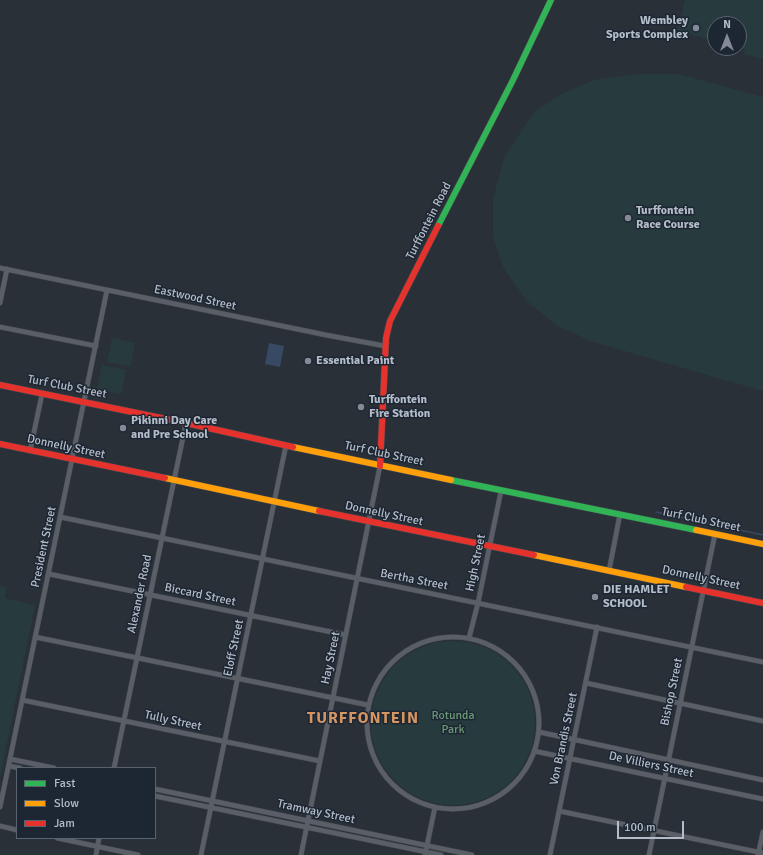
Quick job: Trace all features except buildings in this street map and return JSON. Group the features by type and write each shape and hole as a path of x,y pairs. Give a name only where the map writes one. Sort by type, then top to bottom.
{"street":[{"name":"Turffontein Road","path":"380,466 385,346 388,326 513,80 551,0"},
{"name":"Eastwood Street","path":"0,268 385,346"},
{"path":"0,302 7,269"},
{"name":"President Street","path":"0,808 108,290"},
{"path":"0,327 96,346"},
{"name":"Turf Club Street","path":"0,385 186,423 380,466 763,544"},
{"path":"30,451 42,394"},
{"name":"Alexander Road","path":"114,767 186,423"},
{"name":"Donnelly Street","path":"0,444 763,603"},
{"name":"Eloff Street","path":"201,855 286,445"},
{"name":"Hay Street","path":"301,855 380,466"},
{"name":"High Street","path":"469,638 478,603 501,491"},
{"path":"609,571 620,514"},
{"name":"Bertha Street","path":"60,517 763,662"},
{"name":"Bishop Street","path":"649,855 715,534"},
{"name":"Biccard Street","path":"49,574 346,635"},
{"name":"Von Brandis Street","path":"550,855 597,627"},
{"path":"35,637 368,705"},
{"path":"448,637 469,638 499,650 515,663 528,680 536,700 539,732 534,751 527,767 510,787 496,797 471,807 453,809 435,807 417,801 404,794 393,785 380,770 372,753 368,739 366,724 368,705 378,679 386,667 402,653 414,646 434,639 448,637"},
{"path":"586,683 763,722"},
{"name":"Tully Street","path":"22,700 320,761"},
{"name":"De Villiers Street","path":"539,732 668,761 763,780"},
{"name":"De Villiers Street","path":"534,751 763,799"},
{"path":"10,760 48,767"},
{"path":"9,766 16,767"},
{"name":"Tramway Street","path":"156,789 472,855"},
{"name":"Tramway Street","path":"156,796 425,853 441,855"},
{"path":"425,853 435,807"},
{"path":"260,818 261,811"},
{"path":"559,811 760,853 763,832"},
{"path":"0,826 16,830"},
{"path":"369,840 370,834"},
{"path":"63,839 138,855"},
{"path":"96,855 99,839"}],"green space":[{"name":"Wembley Sports Complex","path":"685,0 763,0 763,59 747,55 747,16 707,16 707,39 677,31"},
{"name":"Turffontein Race Course","path":"637,74 679,74 763,97 763,391 593,342 557,326 527,301 504,269 493,237 493,199 504,158 533,113 561,94 594,80"},
{"path":"112,338 135,343 131,366 107,362"},
{"path":"102,365 126,370 121,394 97,389"},
{"path":"0,586 7,587 5,598 35,605 0,778"},
{"name":"Rotunda Park","path":"445,641 461,641 477,644 492,650 505,659 517,671 526,684 532,699 535,723 534,739 526,762 517,775 505,787 492,796 477,802 461,805 445,805 429,802 414,796 401,787 389,775 380,762 374,747 371,731 371,715 374,699 380,684 389,671 401,659 414,650 429,644"}],"water":[{"path":"269,343 284,346 280,367 265,364"}],"waterway":[{"path":"656,512 763,535"}],"traffic: fast":[{"path":"438,226 513,80 551,0"},
{"path":"451,480 696,530"}],"traffic: slow":[{"path":"293,447 451,480"},
{"path":"165,478 319,511"},
{"path":"696,530 763,544"},
{"path":"534,555 686,587"}],"traffic: jam":[{"path":"380,466 386,338 390,321 438,226"},
{"path":"0,385 186,423 293,447"},
{"path":"0,444 165,478"},
{"path":"319,511 534,555"},
{"path":"686,587 763,603"}],"place":[{"name":"Wembley Sports Complex","path":"696,28"},
{"name":"Turffontein Race Course","path":"628,218"},
{"name":"Essential Paint","path":"308,361"},
{"name":"Turffontein Fire Station","path":"361,407"},
{"name":"Pikinni Day Care and Pre School","path":"123,428"},
{"name":"DIE HAMLET SCHOOL","path":"595,597"}],"district":[{"name":"TURFFONTEIN","path":"363,719"}]}
